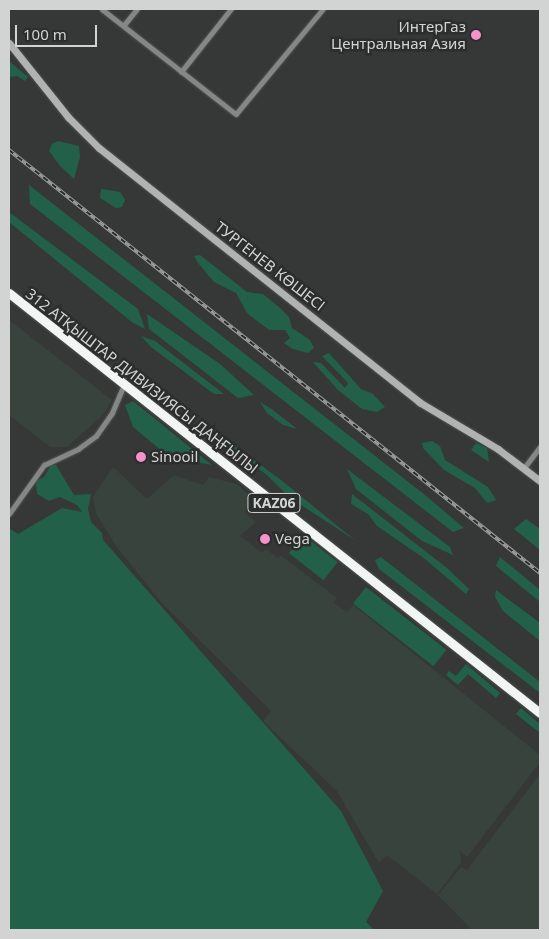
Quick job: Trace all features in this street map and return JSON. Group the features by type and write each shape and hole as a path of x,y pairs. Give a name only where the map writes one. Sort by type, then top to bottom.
{"highway":[{"name":"312 АТҚЫШТАР ДИВИЗИЯСЫ ДАҢҒЫЛЫ","path":"9,293 540,713"}],"main road":[{"name":"ТУРГЕНЕВ КӨШЕСІ","path":"9,43 68,117 98,148 419,402 498,449 540,481"}],"street":[{"path":"102,9 236,114 323,9"},
{"path":"124,25 136,9"},
{"path":"181,72 231,9"},
{"path":"9,514 44,465 78,449 96,436 112,413 124,385"},
{"path":"524,468 540,447"}],"shaded area":[{"path":"9,320 112,400 104,414 67,447 50,447 9,415"},
{"path":"113,467 147,499 174,475 203,485 209,477 237,484 254,500 244,512 256,522 240,536 262,553 266,549 278,558 280,555 337,598 334,603 347,612 353,605 540,755 540,762 467,857 460,851 461,863 437,894 387,855 379,863 337,791 263,721 271,711 162,603 116,546 96,513 93,497"},
{"path":"540,774 540,930 472,930 438,895 461,867 467,870"}],"green space":[{"path":"9,61 28,77 25,81 17,76 9,77"},
{"path":"58,141 79,146 80,157 74,179 60,166 49,151 52,144"},
{"path":"29,185 425,495 464,528 453,532 30,204"},
{"path":"101,189 120,192 125,200 122,207 116,208 100,198"},
{"path":"9,212 138,309 145,329 133,323 9,222"},
{"path":"200,255 247,292 263,294 289,317 292,328 310,340 314,348 308,353 293,349 284,343 290,338 285,330 269,330 247,313 236,293 214,282 198,263 194,256"},
{"path":"147,314 220,364 254,395 238,398 149,329"},
{"path":"141,336 155,341 224,394 214,394 151,347"},
{"path":"329,353 361,389 373,394 385,407 377,412 362,409 338,390 313,362 321,363 345,388 348,383 322,356"},
{"path":"133,401 212,465 169,457 133,427 125,405"},
{"path":"260,402 297,429 283,425 267,413"},
{"path":"208,426 281,480 356,541 289,497 267,475 209,433"},
{"path":"432,441 440,446 445,460 488,487 496,500 487,503 475,488 444,470 423,448 422,443"},
{"path":"476,443 487,448 489,462 471,450"},
{"path":"51,465 56,465 74,495 91,494 88,509 91,522 102,533 103,540 341,811 383,891 366,922 374,930 9,930 9,528 18,534 62,508 82,512 77,505 60,497 49,501 37,494 36,481 44,477"},
{"path":"347,469 450,547 453,555 422,541 356,489"},
{"path":"352,494 447,568 469,589 466,594 425,559 377,526 368,514 351,504"},
{"path":"526,519 540,529 540,550 514,529"},
{"path":"303,535 338,562 324,580 289,553"},
{"path":"381,557 540,682 540,693 379,569 375,560"},
{"path":"500,557 540,590 540,602 496,566"},
{"path":"366,587 446,650 433,666 353,604"},
{"path":"496,590 540,623 540,641 503,611 495,597"},
{"path":"466,664 500,693 496,698 468,674 458,685 446,675 449,671 456,676"},
{"path":"521,708 540,724 540,733 516,714"}],"railway":[{"path":"9,150 540,573"}],"place":[{"name":"ИнтерГаз Центральная Азия","path":"476,35"},
{"name":"Sinooil","path":"141,457"},
{"name":"Vega","path":"265,539"}]}
